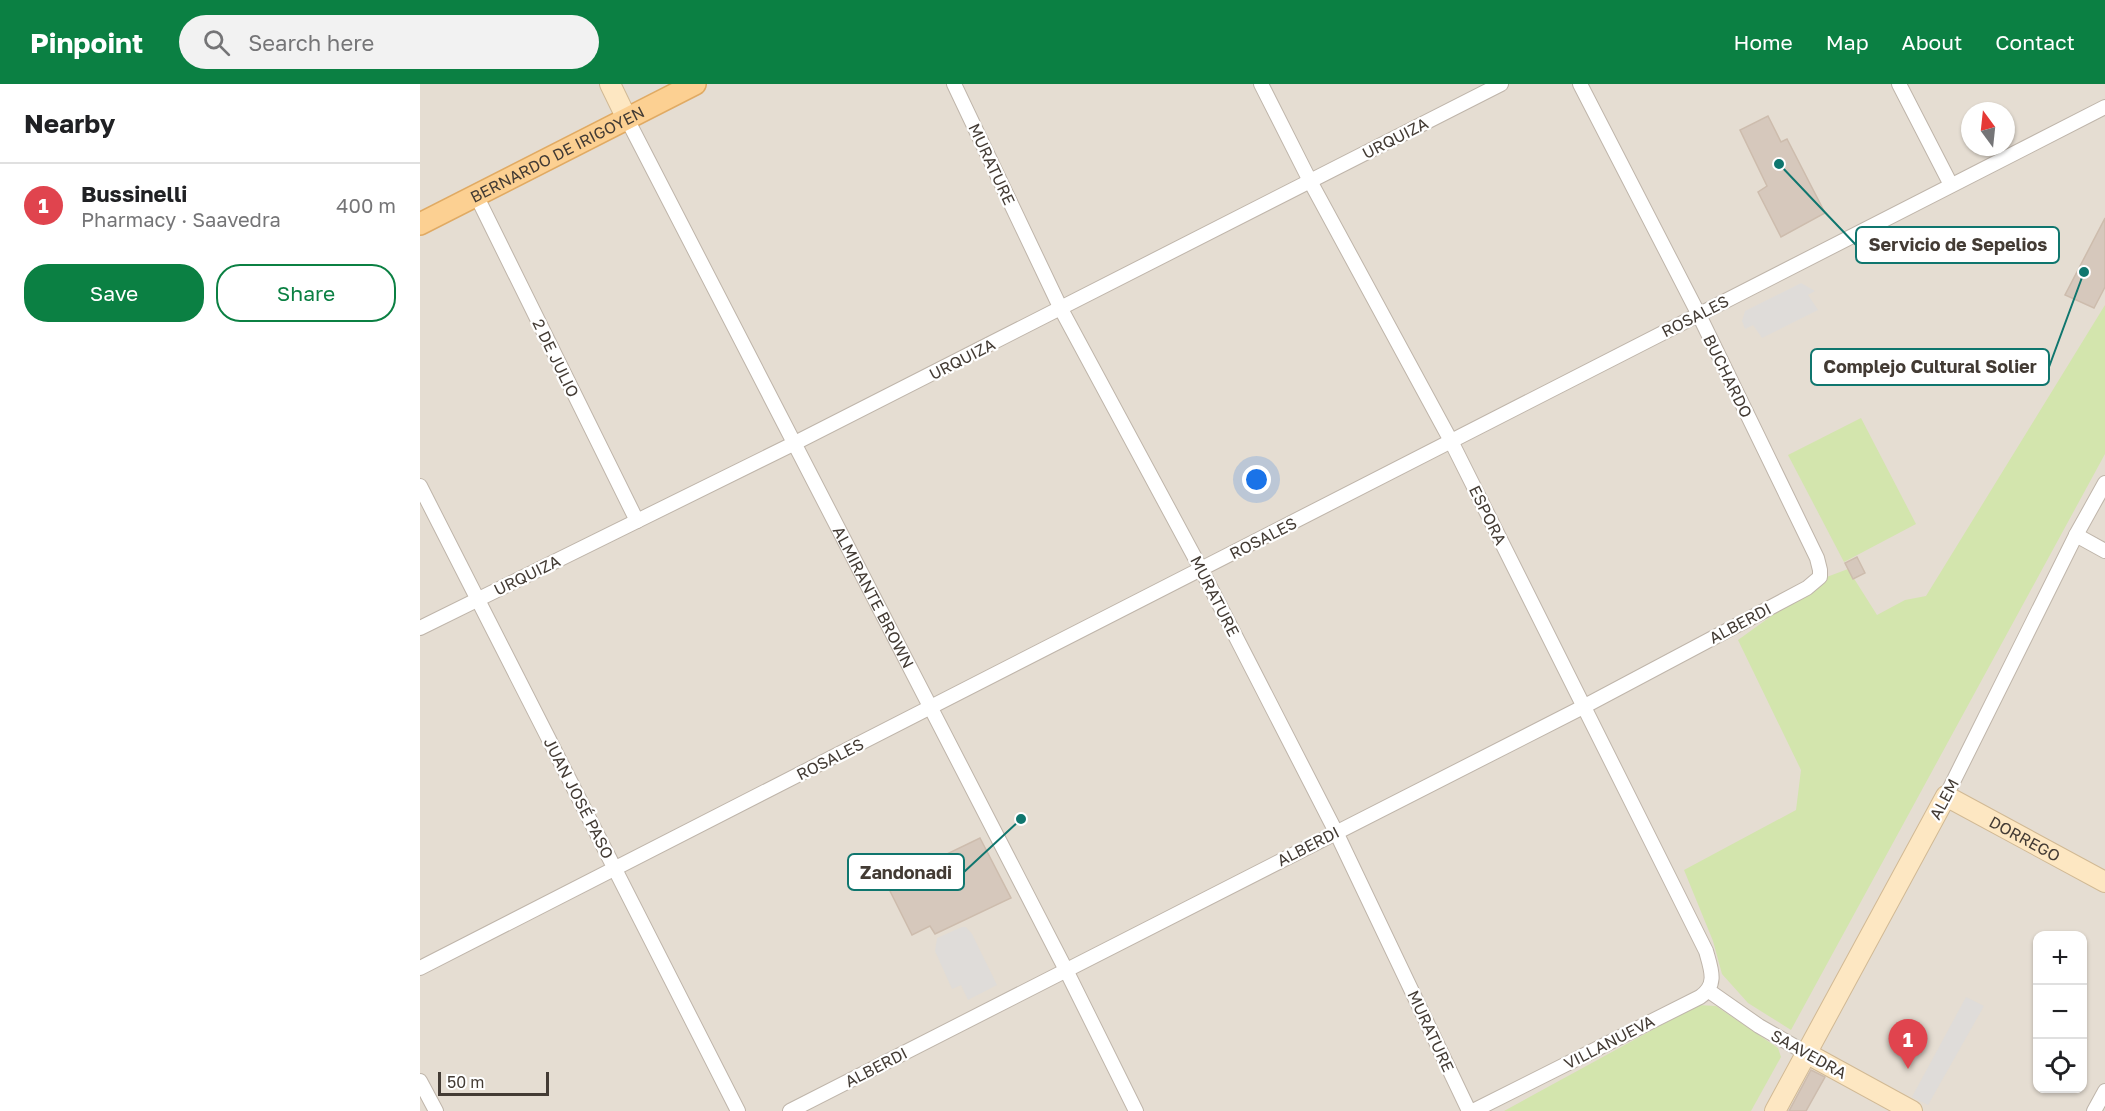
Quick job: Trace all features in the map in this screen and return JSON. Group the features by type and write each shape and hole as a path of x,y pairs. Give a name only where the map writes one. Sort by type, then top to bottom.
{"main road":[{"name":"ALMIRANTE BROWN","path":"610,84 627,118"},
{"name":"BERNARDO DE IRIGOYEN","path":"420,224 695,84"},
{"name":"DORREGO","path":"1946,796 2105,882"},
{"name":"ALEM","path":"1775,1111 1946,796"},
{"name":"SAAVEDRA","path":"1806,1053 1912,1111"}],"street":[{"name":"MURATURE","path":"954,84 1061,309 1201,569 1336,832 1471,1111"},
{"name":"ESPORA","path":"1261,84 1310,181 1451,441 1706,951 1712,980 1708,992"},
{"name":"URQUIZA","path":"420,628 793,444 1501,84"},
{"name":"BUCHARDO","path":"1580,84 1698,315 1815,555 1821,574"},
{"path":"1899,84 1951,185"},
{"name":"ROSALES","path":"420,968 2105,107"},
{"name":"ALMIRANTE BROWN","path":"627,118 1066,970 1136,1111"},
{"name":"2 DE JULIO","path":"476,195 637,522"},
{"name":"ALEM","path":"1946,796 2076,535 2105,483"},
{"name":"JUAN JOSÉ PASO","path":"420,486 738,1111"},
{"path":"2076,535 2105,551"},
{"name":"ALBERDI","path":"790,1111 1583,707 1807,588 1821,574"},
{"name":"SAAVEDRA","path":"1708,992 1759,1026 1806,1053"},
{"name":"VILLANUEVA","path":"1471,1111 1708,992"},
{"path":"420,1081 436,1111"},
{"path":"2094,1111 2105,1091"}],"shaded area":[{"path":"420,84 2105,84 2105,1111 420,1111"},
{"path":"1801,283 1815,291 1808,295 1818,310 1762,338 1753,325 1745,329 1742,321 1745,311"},
{"path":"966,927 972,934 997,985 968,1000 961,985 952,989 935,951 937,938"},
{"path":"1966,997 1984,1006 1928,1105 1912,1097"}],"green space":[{"path":"2105,305 2105,454 1791,1030 1748,1003 1722,974 1713,941 1684,870 1796,810 1801,770 1738,640 1824,578 1848,569 1877,615 1905,600 1926,596"},
{"path":"1861,418 1916,524 1844,562 1788,455"},
{"path":"1698,1005 1716,1006 1778,1048 1781,1057 1751,1111 1504,1111"}],"building":[{"path":"1768,116 1781,142 1787,139 1825,213 1781,237 1758,192 1767,186 1740,130"},
{"path":"2105,218 2105,287 2094,308 2065,295"},
{"path":"1857,557 1865,573 1853,579 1845,563"},
{"path":"980,838 1011,898 935,934 930,926 912,935 890,891 898,886 895,879"},
{"path":"1811,1070 1825,1077 1806,1111 1789,1111"}],"place":[{"name":"Servicio de Sepelios","path":"1779,164"},
{"name":"Complejo Cultural Solier","path":"2084,272"},
{"name":"Zandonadi","path":"1021,819"},
{"name":"Bussinelli","path":"1908,1069"}]}
